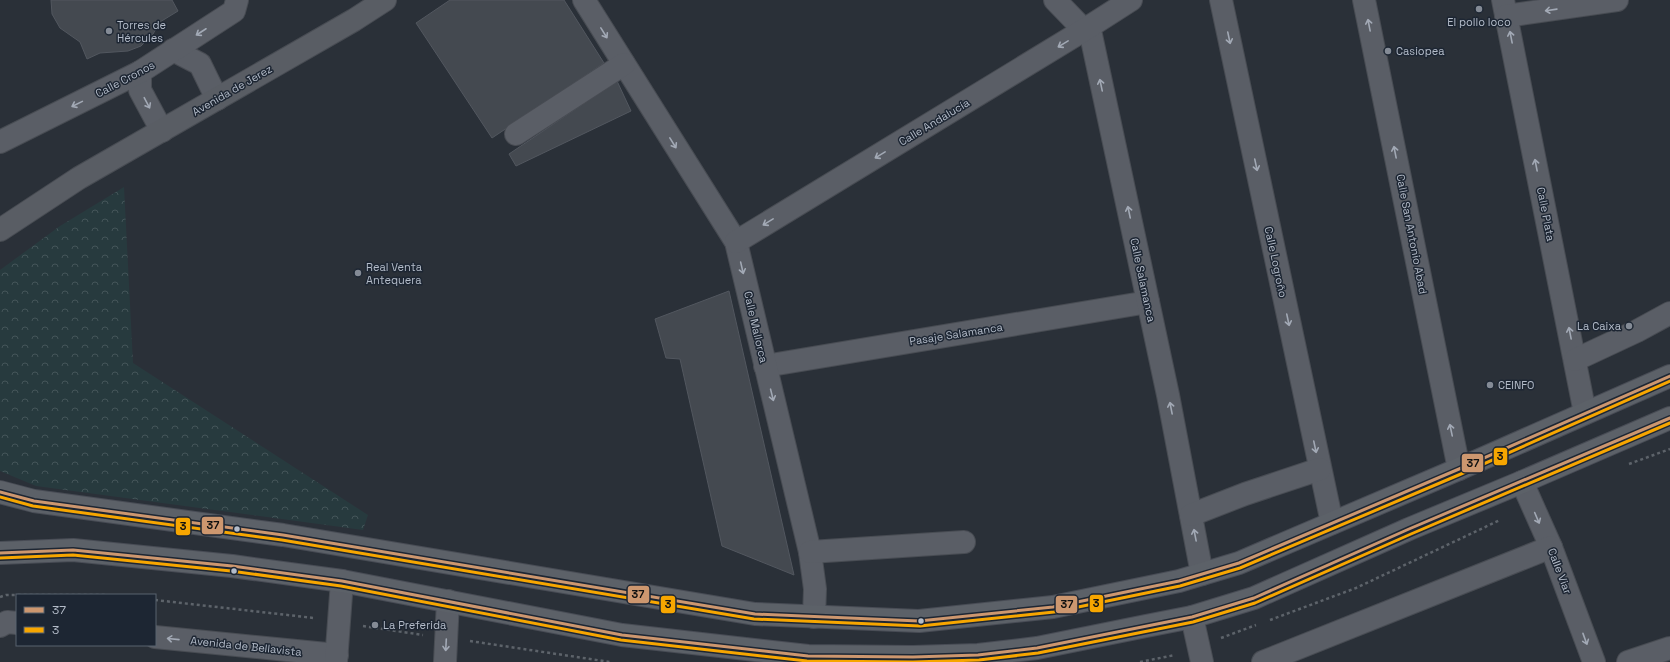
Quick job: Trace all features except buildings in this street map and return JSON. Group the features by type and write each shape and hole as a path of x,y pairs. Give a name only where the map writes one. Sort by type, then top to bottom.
{"main road":[{"name":"Avenida de Jerez","path":"0,230 79,178 354,20 384,0"},
{"name":"Avenida de Jerez","path":"0,246 79,178"},
{"path":"0,492 34,501 283,535 755,614 919,621 1045,608 1172,582 1239,563 1670,376"},
{"path":"0,553 74,550 232,566 342,581 622,635 808,656 978,655 1037,648 1192,617 1260,596 1409,529 1670,418"}],"street":[{"name":"Calle Cronos","path":"0,142 140,72 234,11 237,0"},
{"name":"Calle Mallorca","path":"584,0 736,242 810,552 815,589 814,617"},
{"name":"Calle Salamanca","path":"1055,0 1084,30 1091,35 1168,395 1202,574"},
{"name":"Calle Andalucía","path":"736,242 1131,0"},
{"name":"Calle Logroño","path":"1221,0 1332,523"},
{"name":"Calle San Antonio Abad","path":"1364,0 1459,468"},
{"path":"1501,5 1617,0"},
{"name":"Calle Plata","path":"1501,5 1586,413"},
{"path":"173,50 200,64 217,99"},
{"path":"516,134 624,64"},
{"path":"140,72 140,90 162,131"},
{"name":"Pasaje Salamanca","path":"765,366 1148,302"},
{"path":"1575,360 1637,331 1670,313"},
{"path":"1191,515 1245,494 1320,469"},
{"name":"Calle Viar","path":"1522,482 1551,547 1594,662"},
{"path":"810,552 964,542"},
{"path":"1262,662 1551,547"},
{"path":"337,658 342,581"},
{"path":"445,662 448,601"},
{"path":"1192,617 1202,662"},
{"name":"Avenida de Bellavista","path":"156,637 337,658"},
{"path":"1628,662 1670,648"}],"path":[{"path":"1264,622 1356,588 1504,518"},
{"path":"0,597 6,595 16,595"},
{"path":"156,600 279,613 318,619"},
{"path":"360,625 431,636"},
{"path":"1215,640 1257,625"},
{"path":"468,641 610,662"},
{"path":"1140,662 1179,655"}],"green space":[{"path":"124,187 133,363 368,515 363,530 36,486 0,471 0,270 60,226"}],"transit line":[{"name":"37","path":"0,492 34,501 283,535 755,614 919,621 1053,607 1179,581 1239,563 1459,469 1670,376"},
{"name":"3","path":"0,497 33,506 282,540 754,619 920,626 1054,612 1180,586 1240,568 1461,474 1670,381"},
{"name":"37","path":"0,553 73,550 232,566 342,581 622,635 808,656 913,657 978,655 1037,648 1192,617 1254,598 1409,529 1670,418"},
{"name":"3","path":"0,558 73,555 231,571 341,586 621,640 807,661 913,662 979,660 1038,653 1193,622 1255,603 1411,534 1670,423"}],"place":[{"name":"El pollo loco","path":"1479,9"},
{"name":"Torres de Hércules","path":"109,31"},
{"name":"Casiopea","path":"1388,51"},
{"name":"Real Venta Antequera","path":"358,273"},
{"name":"La Caixa","path":"1629,326"},
{"name":"CEINFO","path":"1490,385"},
{"name":"La Preferida","path":"375,625"}]}
